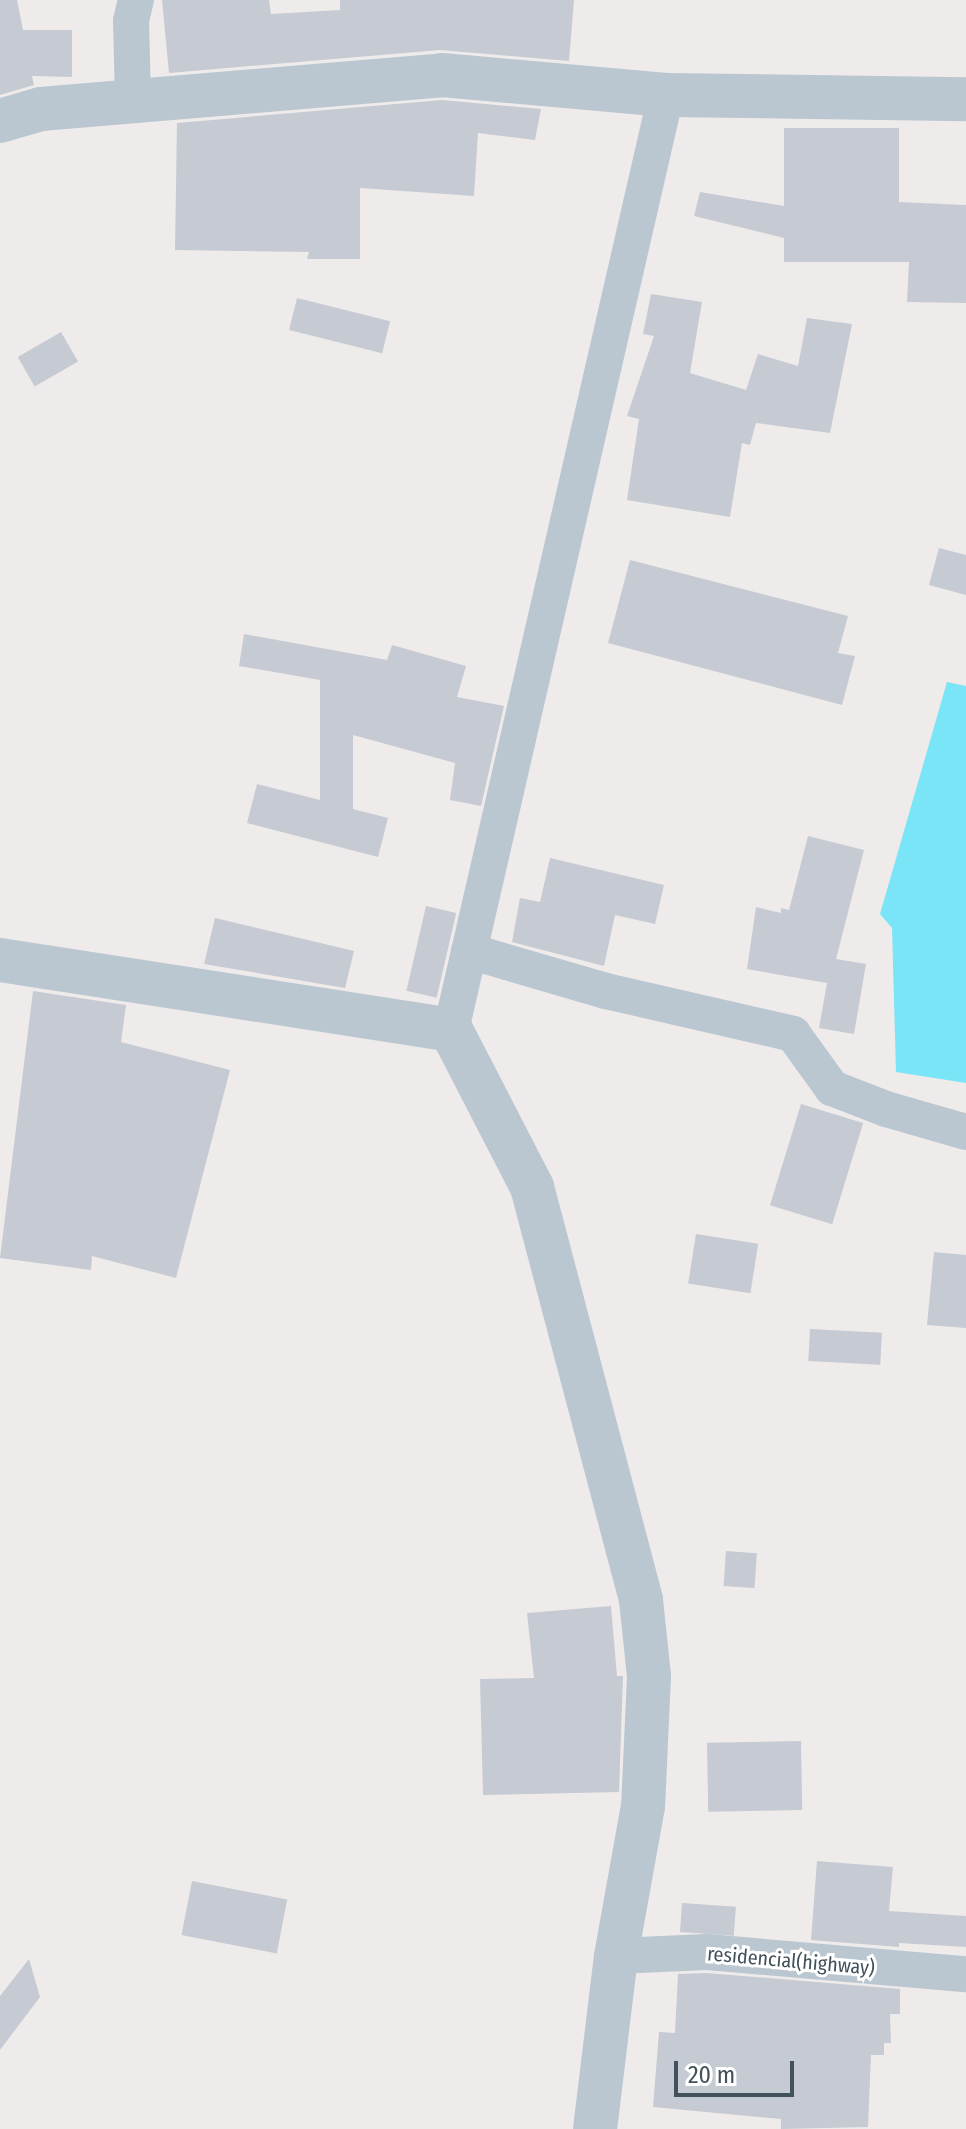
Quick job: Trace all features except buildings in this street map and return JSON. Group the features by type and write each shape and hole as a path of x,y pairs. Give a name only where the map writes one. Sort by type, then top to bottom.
{"street":[{"path":"133,101 131,21 136,0"},
{"path":"0,121 41,109 442,75 666,95 966,99"},
{"path":"595,2129 616,1956 643,1806 649,1676 641,1600 532,1187 451,1030 666,95"},
{"path":"469,951 606,991 793,1034 832,1088 886,1109 966,1132"},
{"path":"0,960 451,1030"},
{"name":"residencial(highway)","path":"616,1956 707,1952 966,1974"}],"water":[{"path":"947,682 966,686 966,1083 896,1072 892,928 880,914"}]}
